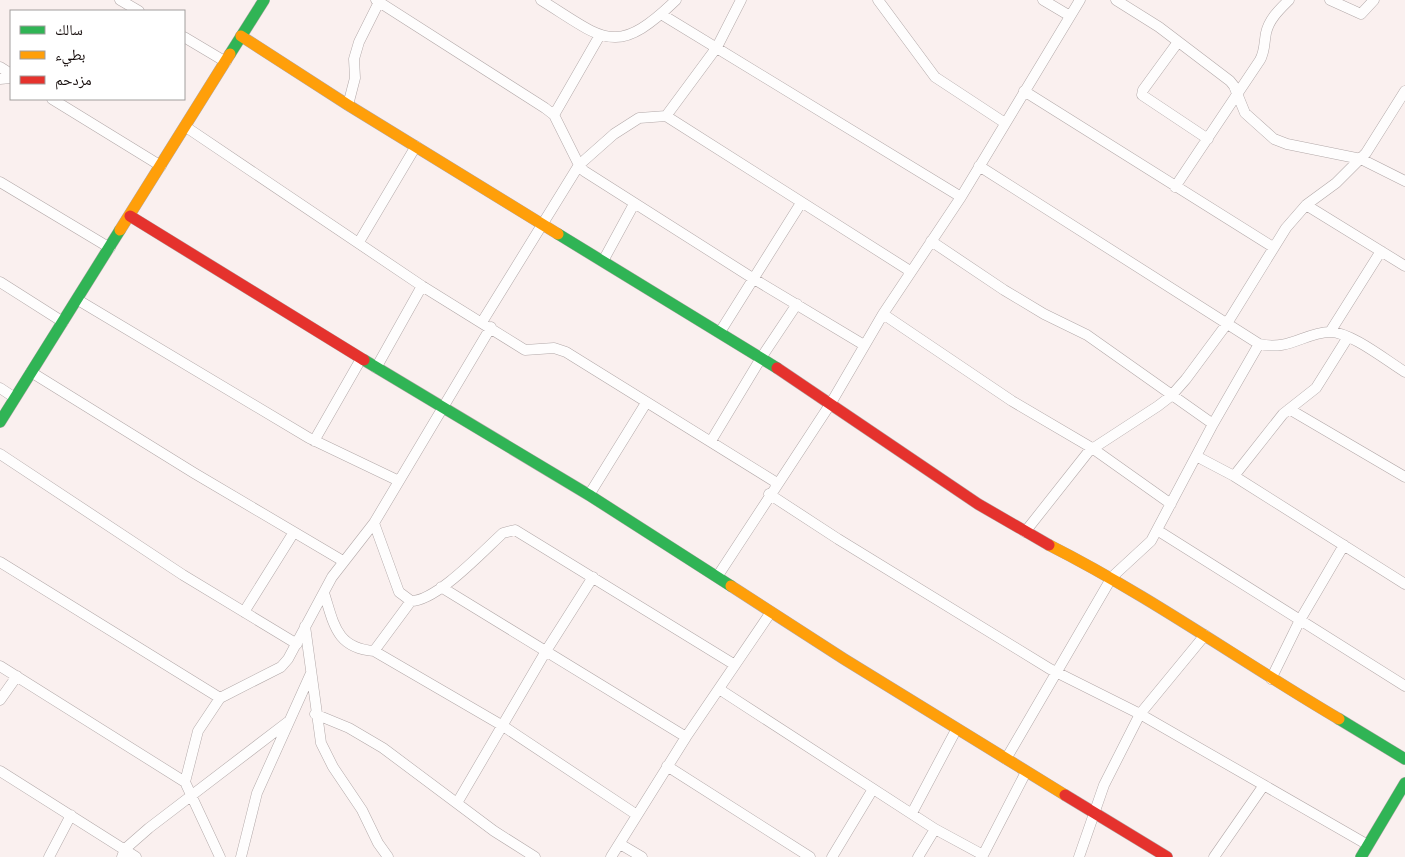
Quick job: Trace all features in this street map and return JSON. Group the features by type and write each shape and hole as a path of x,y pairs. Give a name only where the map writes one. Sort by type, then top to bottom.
{"street":[{"path":"120,0 137,10"},
{"path":"0,422 264,0"},
{"path":"541,0 600,35 614,38 631,35 661,14 676,0"},
{"path":"666,116 717,47 741,0"},
{"path":"878,0 935,77 1005,123"},
{"path":"1043,0 1070,16"},
{"path":"716,577 776,483 831,403 883,314 960,197 1080,0"},
{"path":"1116,0 1178,42 1230,81 1245,113 1274,139 1287,144 1361,158 1405,181"},
{"path":"1330,0 1361,14 1374,0"},
{"path":"348,105 355,78 354,59 359,42 377,1 528,96 554,115 579,165 584,171 754,279 864,345"},
{"path":"1175,187 1263,55 1268,26 1283,2"},
{"path":"661,14 960,197"},
{"path":"554,115 600,35"},
{"path":"241,36 348,105 761,358 831,403 978,504 1025,532 1112,577 1271,678 1405,759"},
{"path":"185,38 226,62"},
{"path":"1178,42 1142,94 1208,139"},
{"path":"1024,91 1175,187 1274,247"},
{"path":"1025,532 1092,448 1171,396 1226,325 1286,228 1306,205 1336,183 1361,158 1404,94"},
{"path":"54,100 161,166"},
{"path":"186,782 198,731 220,698 281,667 297,644 343,561 374,524 444,407 486,324 579,165 614,134 639,118 666,116 910,271"},
{"path":"186,127 422,286 486,324 525,350 554,348 566,352 776,483"},
{"path":"359,242 416,146"},
{"path":"979,166 1226,325 1259,344 1283,346 1330,332 1348,337 1405,372"},
{"path":"0,182 110,248"},
{"path":"720,332 801,203"},
{"path":"603,261 634,204"},
{"path":"1306,205 1405,266"},
{"path":"130,216 376,368 589,495 956,730 1167,857"},
{"path":"931,240 1004,290 1044,314 1086,335 1213,424"},
{"path":"1330,332 1381,251"},
{"path":"0,282 64,322"},
{"path":"376,368 422,286"},
{"path":"78,300 314,441 399,481"},
{"path":"711,441 761,358 797,304"},
{"path":"883,314 1012,401 1092,448 1171,504"},
{"path":"1234,476 1274,425 1289,409 1316,388 1348,337"},
{"path":"1006,759 1112,577 1146,547 1157,530 1213,424 1259,344"},
{"path":"314,441 362,359"},
{"path":"31,372 343,561"},
{"path":"0,388 16,398"},
{"path":"589,495 646,403"},
{"path":"1289,409 1405,477"},
{"path":"0,454 183,575 297,644"},
{"path":"1196,456 1234,476 1405,584"},
{"path":"769,494 838,540 1057,673 1140,714 1368,845"},
{"path":"374,524 399,592 411,601 423,600 441,587 503,533 510,530 519,532 735,665"},
{"path":"1157,530 1405,686"},
{"path":"244,612 294,532"},
{"path":"1271,678 1300,620 1344,545"},
{"path":"0,562 220,698"},
{"path":"457,803 546,651 592,577"},
{"path":"441,587 686,736"},
{"path":"324,594 336,630 343,640 352,646 374,651 502,726 637,815"},
{"path":"374,651 411,601"},
{"path":"611,857 686,736 771,612"},
{"path":"306,626 315,714 321,743 333,767 362,810 378,843 388,857"},
{"path":"1079,857 1104,785 1140,714 1205,635"},
{"path":"0,666 186,782 220,857"},
{"path":"240,857 257,793 311,672"},
{"path":"0,700 17,676"},
{"path":"719,689 935,829 982,856 1026,772"},
{"path":"315,714 349,728 383,748 457,803 535,857"},
{"path":"124,853 192,795 289,721"},
{"path":"912,813 956,730"},
{"path":"668,766 810,857"},
{"path":"0,771 71,815 124,853 136,857"},
{"path":"1361,857 1405,783"},
{"path":"1214,857 1264,785"},
{"path":"832,857 873,789"},
{"path":"49,857 71,815"},
{"path":"918,857 935,829"},
{"path":"620,844 642,857"}],"traffic: fast":[{"path":"230,54 264,0"},
{"path":"0,422 120,230"},
{"path":"558,234 777,368"},
{"path":"364,360 589,495 731,586"},
{"path":"1339,719 1405,759"},
{"path":"1361,857 1405,783"}],"traffic: slow":[{"path":"241,36 348,105 558,234"},
{"path":"120,230 230,54"},
{"path":"1049,545 1160,607 1339,719"},
{"path":"731,586 844,659 1065,795"}],"traffic: jam":[{"path":"130,216 364,360"},
{"path":"777,368 978,504 1049,545"},
{"path":"1065,795 1167,857"}]}
